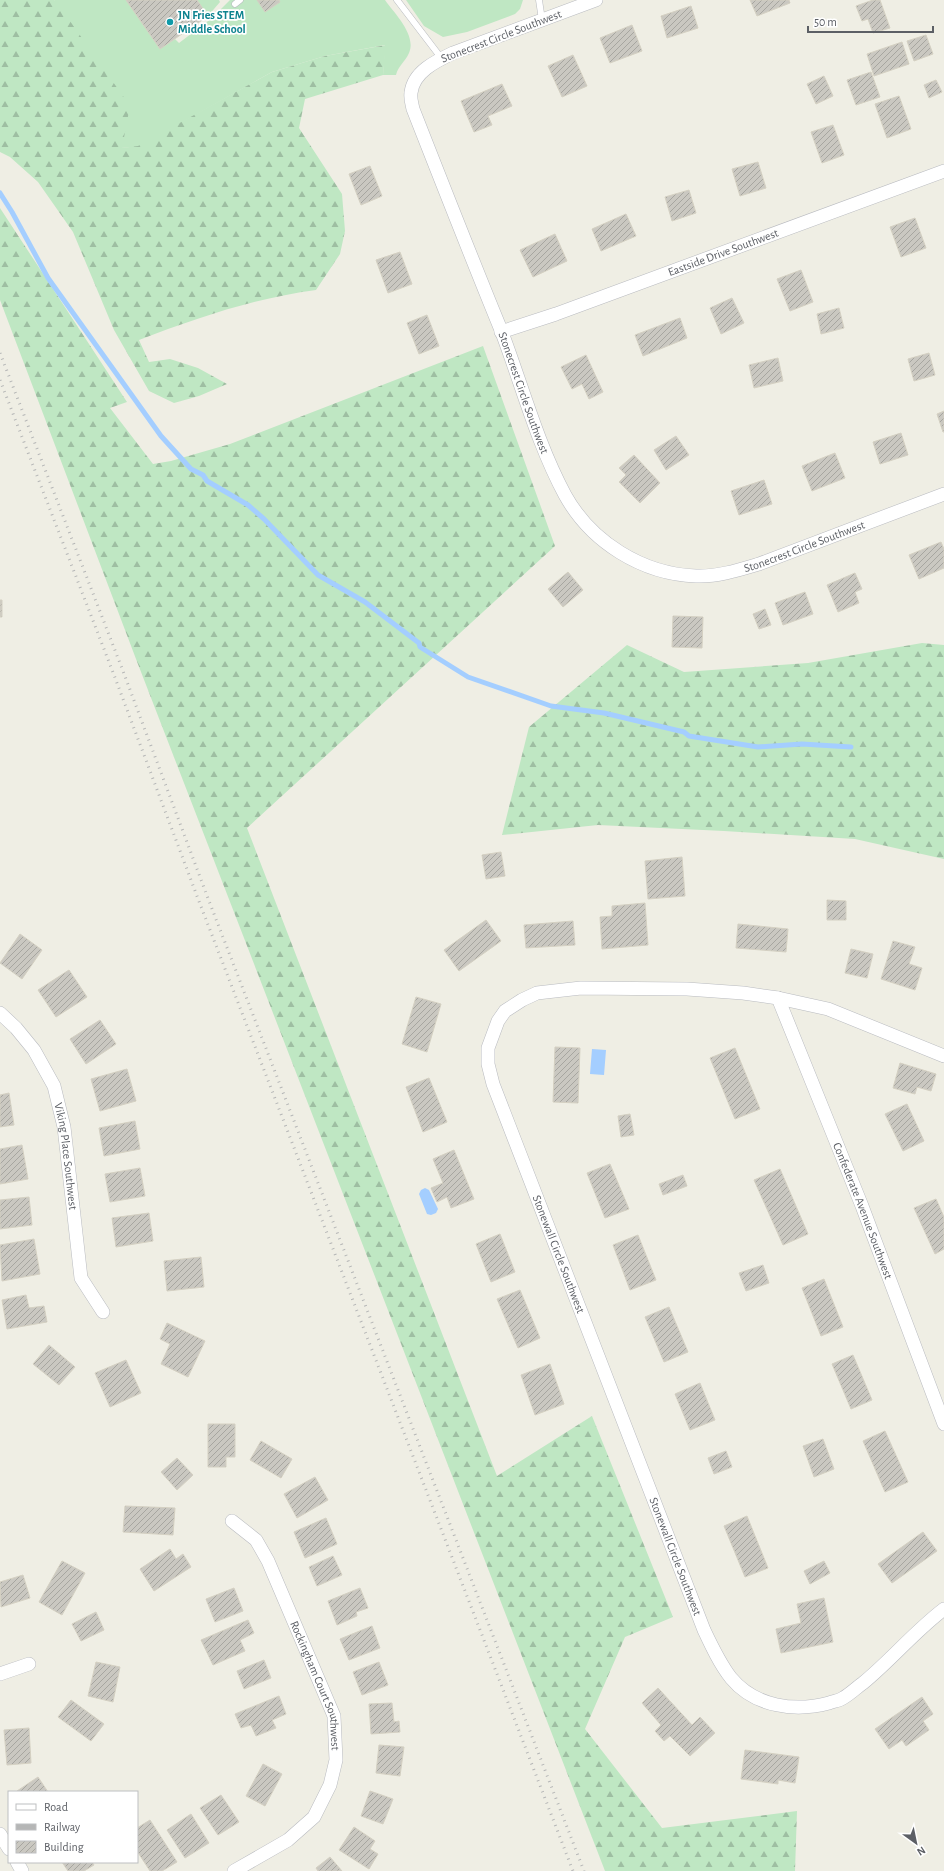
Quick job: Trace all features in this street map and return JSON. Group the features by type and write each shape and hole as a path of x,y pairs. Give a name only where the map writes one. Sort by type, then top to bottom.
{"street":[{"name":"Stonecrest Circle Southwest","path":"596,0 442,58 433,63 416,78 411,94 413,109 501,332 544,450 566,496 588,526 616,550 632,560 666,572 697,576 733,572 759,564 944,494"},
{"name":"Eastside Drive Southwest","path":"501,332 563,311 944,171"},
{"name":"Stonewall Circle Southwest","path":"944,1056 828,1009 778,998 743,993 687,989 581,988 537,993 522,1000 505,1011 498,1021 488,1048 488,1064 493,1084 704,1630 713,1650 731,1678 742,1689 754,1696 783,1707 812,1708 843,1699 876,1672 929,1620 944,1609"},
{"name":"Confederate Avenue Southwest","path":"778,998 862,1206 944,1424"},
{"name":"Viking Place Southwest","path":"0,1014 16,1028 34,1050 54,1086 64,1127 81,1278 103,1312"},
{"name":"Rockingham Court Southwest","path":"232,1521 256,1540 268,1561 334,1716 336,1760 330,1785 314,1817 288,1840 234,1871"},
{"path":"0,1674 29,1664"},
{"path":"0,1834 8,1847"}],"lane":[{"path":"235,4 240,0"},
{"path":"397,0 442,58"},
{"path":"539,0 542,20"}],"green space":[{"path":"0,0 54,0 60,7 130,106 122,148 138,146 272,72 325,56 386,45 383,75 305,99 299,128 342,194 345,231 340,254 316,290 271,298 226,310 139,340 149,362 170,359 198,368 227,384 199,396 174,403 149,391 114,330 73,232 38,182 10,157 0,152"},
{"path":"54,0 126,0 160,49 175,39 179,43 212,18 230,0 385,0 399,18 407,32 411,46 406,59 398,69 396,75 383,75 385,45 325,56 272,72 138,147 121,148"},
{"path":"197,0 219,0 220,2 208,16"},
{"path":"406,0 523,0 520,9 515,14 467,32 443,37 424,26"},
{"path":"0,208 127,402 110,408 153,464 171,461 230,444 483,346 555,546 247,828 497,1476 592,1416 673,1617 625,1637 585,1729 662,1828 797,1811 795,1871 605,1871 136,659 0,300"},
{"path":"922,643 944,645 944,859 855,839 724,831 598,825 502,835 529,727 627,645 684,672 808,663"}],"water":[{"path":"592,1049 606,1050 604,1075 590,1074"},
{"path":"425,1188 429,1190 438,1209 436,1213 431,1215 427,1214 419,1194 421,1190"}],"building":[{"name":"JN Fries STEM Middle School","path":"126,0 197,0 208,16 160,49"},
{"path":"257,0 279,0 280,2 265,12"},
{"path":"750,0 789,0 790,3 757,16"},
{"path":"873,0 880,0 890,28 873,33 868,19 862,21 856,6"},
{"path":"691,6 698,28 667,38 661,16"},
{"path":"632,25 642,51 610,63 600,38"},
{"path":"926,35 933,54 914,61 907,41"},
{"path":"902,42 909,64 874,76 867,54"},
{"path":"573,55 587,86 562,97 548,66"},
{"path":"871,72 880,97 856,105 847,80"},
{"path":"824,76 833,96 816,104 807,84"},
{"path":"936,80 942,92 929,98 924,85"},
{"path":"502,84 512,106 488,116 492,125 474,132 461,101"},
{"path":"899,96 911,129 887,138 875,104"},
{"path":"833,125 844,155 822,163 811,132"},
{"path":"758,162 766,188 740,196 732,169"},
{"path":"370,166 382,196 361,205 349,174"},
{"path":"689,190 696,213 672,221 665,197"},
{"path":"626,214 636,236 601,251 592,229"},
{"path":"915,218 926,248 901,257 890,227"},
{"path":"555,234 567,261 533,277 520,250"},
{"path":"400,252 412,284 388,293 376,260"},
{"path":"801,270 813,302 790,311 777,279"},
{"path":"732,298 744,323 721,334 710,308"},
{"path":"839,308 844,328 821,334 817,314"},
{"path":"427,315 439,346 419,354 407,323"},
{"path":"680,318 687,338 643,356 635,335"},
{"path":"929,353 935,375 914,381 908,359"},
{"path":"586,355 603,392 589,399 582,384 572,389 561,367"},
{"path":"778,358 783,381 754,388 749,365"},
{"path":"944,411 944,432 943,432 937,414"},
{"path":"901,433 908,455 880,464 873,442"},
{"path":"676,436 689,455 666,470 654,450"},
{"path":"835,453 845,478 812,491 802,466"},
{"path":"634,455 660,483 640,503 619,482 626,475 619,468"},
{"path":"764,480 772,504 739,515 731,491"},
{"path":"941,542 944,549 944,568 919,579 909,555"},
{"path":"568,572 583,590 563,607 548,589"},
{"path":"855,573 862,589 855,592 859,603 838,612 827,585"},
{"path":"805,592 813,614 783,625 775,603"},
{"path":"0,600 2,600 2,617 0,617"},
{"path":"765,609 771,625 759,629 753,614"},
{"path":"673,616 703,617 702,648 672,647"},
{"path":"501,852 505,876 486,879 482,855"},
{"path":"682,857 685,896 648,899 645,861"},
{"path":"827,900 846,901 846,920 827,920"},
{"path":"645,903 648,945 602,949 600,917 612,916 612,906"},
{"path":"486,920 501,941 459,971 444,950"},
{"path":"573,921 575,945 526,948 524,925"},
{"path":"738,924 788,929 786,952 736,948"},
{"path":"20,934 42,950 22,979 0,963"},
{"path":"893,941 915,947 909,964 922,968 915,990 881,979"},
{"path":"851,949 873,954 867,978 845,973"},
{"path":"69,970 87,997 56,1017 38,990"},
{"path":"416,997 441,1004 427,1052 402,1044"},
{"path":"100,1020 116,1044 86,1064 70,1039"},
{"path":"555,1047 580,1048 578,1103 553,1102"},
{"path":"735,1048 760,1109 735,1119 710,1058"},
{"path":"900,1063 936,1074 931,1091 917,1087 915,1094 893,1088"},
{"path":"127,1069 136,1101 100,1111 91,1079"},
{"path":"429,1078 447,1122 423,1132 406,1087"},
{"path":"9,1093 14,1125 0,1127 0,1095"},
{"path":"907,1104 924,1141 903,1151 885,1114"},
{"path":"630,1114 634,1135 621,1137 618,1116"},
{"path":"135,1121 140,1149 104,1156 99,1128"},
{"path":"22,1145 28,1179 0,1184 0,1149"},
{"path":"454,1150 474,1199 451,1208 447,1197 437,1202 431,1188 443,1183 433,1159"},
{"path":"610,1164 629,1209 605,1218 587,1173"},
{"path":"140,1168 145,1196 110,1202 105,1174"},
{"path":"780,1169 808,1234 783,1245 754,1180"},
{"path":"683,1175 687,1186 663,1195 659,1184"},
{"path":"29,1197 32,1225 0,1229 0,1200"},
{"path":"936,1199 944,1217 944,1249 935,1254 914,1208"},
{"path":"149,1213 153,1241 116,1247 112,1218"},
{"path":"500,1234 515,1272 491,1282 476,1244"},
{"path":"638,1235 656,1280 630,1290 613,1245"},
{"path":"34,1239 40,1274 2,1281 0,1245"},
{"path":"201,1257 204,1287 167,1291 164,1261"},
{"path":"763,1265 769,1283 746,1291 739,1273"},
{"path":"824,1279 843,1327 821,1336 802,1288"},
{"path":"520,1290 540,1338 518,1348 497,1299"},
{"path":"26,1295 29,1308 44,1306 47,1322 7,1329 2,1300"},
{"path":"669,1307 688,1352 664,1362 645,1317"},
{"path":"167,1323 205,1341 188,1377 161,1364 170,1344 160,1339"},
{"path":"49,1345 75,1367 59,1385 33,1364"},
{"path":"853,1355 872,1400 851,1409 832,1364"},
{"path":"126,1360 141,1393 110,1407 95,1373"},
{"path":"550,1364 564,1404 535,1415 521,1375"},
{"path":"700,1383 715,1420 690,1430 675,1394"},
{"path":"208,1424 235,1424 235,1457 226,1457 226,1467 208,1467"},
{"path":"885,1431 908,1482 885,1492 863,1441"},
{"path":"823,1439 834,1469 814,1477 803,1446"},
{"path":"261,1441 292,1459 281,1478 250,1460"},
{"path":"726,1451 732,1467 714,1474 708,1458"},
{"path":"177,1458 193,1475 177,1490 161,1472"},
{"path":"315,1477 328,1500 297,1518 284,1494"},
{"path":"125,1506 175,1508 173,1535 123,1532"},
{"path":"747,1516 768,1568 745,1577 724,1526"},
{"path":"326,1518 337,1544 305,1558 294,1532"},
{"path":"923,1532 937,1551 892,1583 878,1564"},
{"path":"170,1549 176,1559 183,1554 191,1567 154,1591 140,1569"},
{"path":"333,1556 342,1575 317,1586 309,1567"},
{"path":"62,1561 85,1573 62,1615 39,1602"},
{"path":"824,1561 830,1573 810,1584 804,1571"},
{"path":"23,1575 30,1598 1,1607 0,1582"},
{"path":"234,1588 243,1611 215,1622 206,1599"},
{"path":"360,1588 368,1608 356,1612 357,1616 337,1625 328,1601"},
{"path":"824,1598 833,1642 781,1653 776,1629 801,1623 797,1604"},
{"path":"96,1612 104,1630 81,1641 72,1624"},
{"path":"248,1620 254,1633 240,1640 245,1651 213,1665 201,1640"},
{"path":"372,1626 380,1648 349,1660 340,1639"},
{"path":"264,1660 271,1678 244,1689 237,1671"},
{"path":"96,1662 120,1667 113,1702 88,1696"},
{"path":"379,1662 388,1685 362,1695 353,1672"},
{"path":"658,1688 692,1725 700,1717 715,1733 690,1756 670,1736 664,1741 655,1731 661,1725 642,1703"},
{"path":"279,1696 286,1714 272,1720 276,1728 256,1736 251,1725 241,1728 235,1714"},
{"path":"922,1697 933,1714 923,1721 929,1730 906,1746 902,1740 889,1749 875,1729"},
{"path":"71,1700 104,1724 91,1741 58,1717"},
{"path":"392,1703 394,1722 399,1721 400,1732 371,1734 369,1704"},
{"path":"29,1728 31,1763 7,1765 4,1730"},
{"path":"379,1745 404,1747 400,1776 376,1773"},
{"path":"745,1750 799,1757 795,1783 778,1780 778,1784 741,1779"},
{"path":"263,1764 282,1774 265,1806 246,1796"},
{"path":"38,1777 47,1791 17,1791"},
{"path":"370,1791 393,1799 383,1824 361,1816"},
{"path":"221,1795 239,1822 218,1835 200,1808"},
{"path":"191,1814 209,1843 185,1858 167,1830"},
{"path":"150,1820 177,1862 162,1871 150,1871 138,1853 138,1827"},
{"path":"354,1827 375,1841 370,1849 378,1854 369,1869 339,1850"},
{"path":"330,1857 342,1871 318,1871 316,1868"},
{"path":"63,1863 93,1863 94,1865 84,1871 68,1871"}],"waterway":[{"path":"0,193 48,278 161,436 191,469 203,475 207,481 248,505 264,519 318,575 365,602 419,643 420,647 468,677 551,706 604,713 684,732 689,736 758,747 802,744 851,747"}],"railway":[{"path":"0,353 123,671 209,901 584,1871"},
{"path":"0,380 114,675 200,904 573,1871"}],"place":[{"name":"JN Fries STEM Middle School","path":"170,22"}]}
